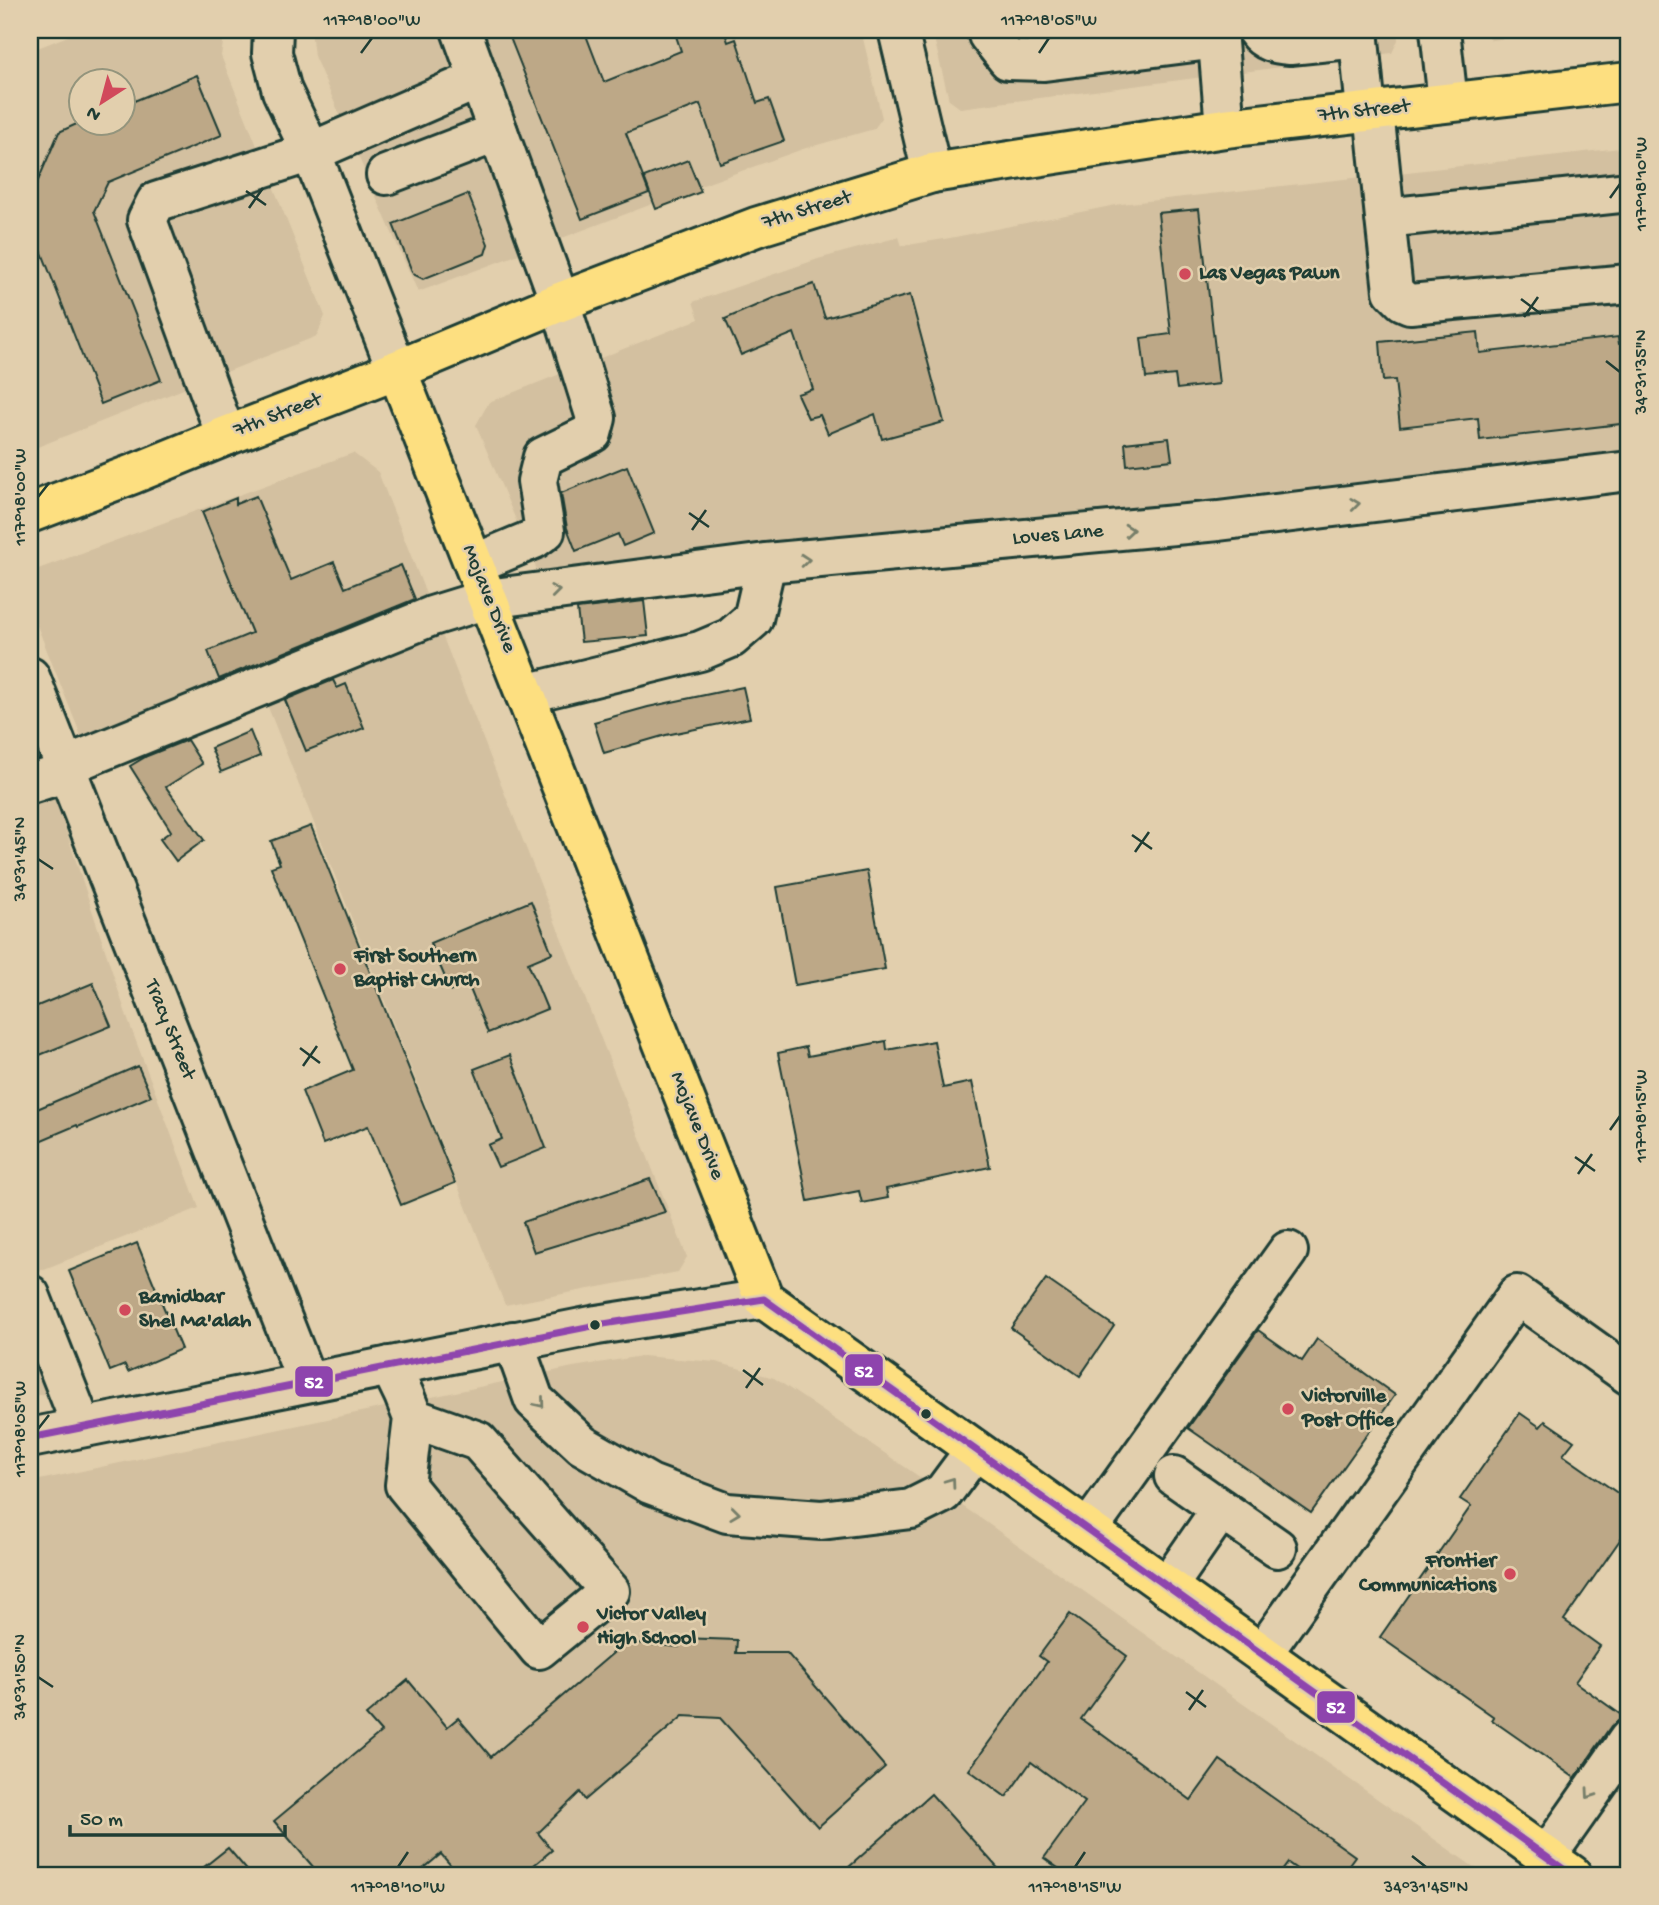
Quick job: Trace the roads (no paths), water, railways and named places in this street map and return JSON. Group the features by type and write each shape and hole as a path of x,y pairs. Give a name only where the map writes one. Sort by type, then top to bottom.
{"main road":[{"name":"7th Street","path":"30,513 756,227 932,173 1226,128 1629,82"},
{"name":"Mojave Drive","path":"397,370 764,1299"},
{"path":"764,1299 1561,1868"}],"street":[{"name":"Mojave Drive","path":"273,30 272,53 282,91 311,152 397,370"},
{"path":"461,30 560,302 596,418 592,433 543,457 537,481 545,531 474,564"},
{"path":"898,30 932,173"},
{"path":"987,30 1008,60 1044,61 1218,34 1226,128"},
{"path":"1256,30 1268,41 1279,45 1358,34 1393,291 1403,301 1410,304 1629,284"},
{"path":"1440,30 1448,102"},
{"path":"226,436 146,220 156,202 311,152 479,79"},
{"path":"386,175 498,132"},
{"path":"1385,218 1629,192"},
{"name":"Loves Lane","path":"30,784 432,616 487,599 766,564 1218,521 1629,471"},
{"path":"525,694 701,651 731,638 753,619 766,564"},
{"name":"Tracy Street","path":"30,677 307,1382"},
{"path":"1088,1530 1288,1251"},
{"path":"30,1295 82,1427"},
{"path":"1262,1654 1517,1295 1629,1375"},
{"path":"30,1438 597,1325 764,1299"},
{"path":"513,1342 534,1400 582,1445 650,1484 727,1513 821,1520 911,1509 943,1493 975,1450"},
{"path":"390,1366 413,1418 405,1485 539,1649 610,1591 478,1441 413,1418"},
{"path":"1174,1476 1277,1548"},
{"path":"1167,1587 1221,1509"},
{"path":"1561,1868 1629,1739"},
{"path":"1561,1868 1629,1783"}],"place":[{"name":"Las Vegas Pawn","path":"1185,274"},
{"name":"First Southern Baptist Church","path":"340,969"},
{"name":"Bamidbar Shel Ma'alah","path":"125,1310"},
{"name":"Victorville Post Office","path":"1288,1409"},
{"name":"Frontier Communications","path":"1510,1574"},
{"name":"Victor Valley High School","path":"583,1627"}]}
